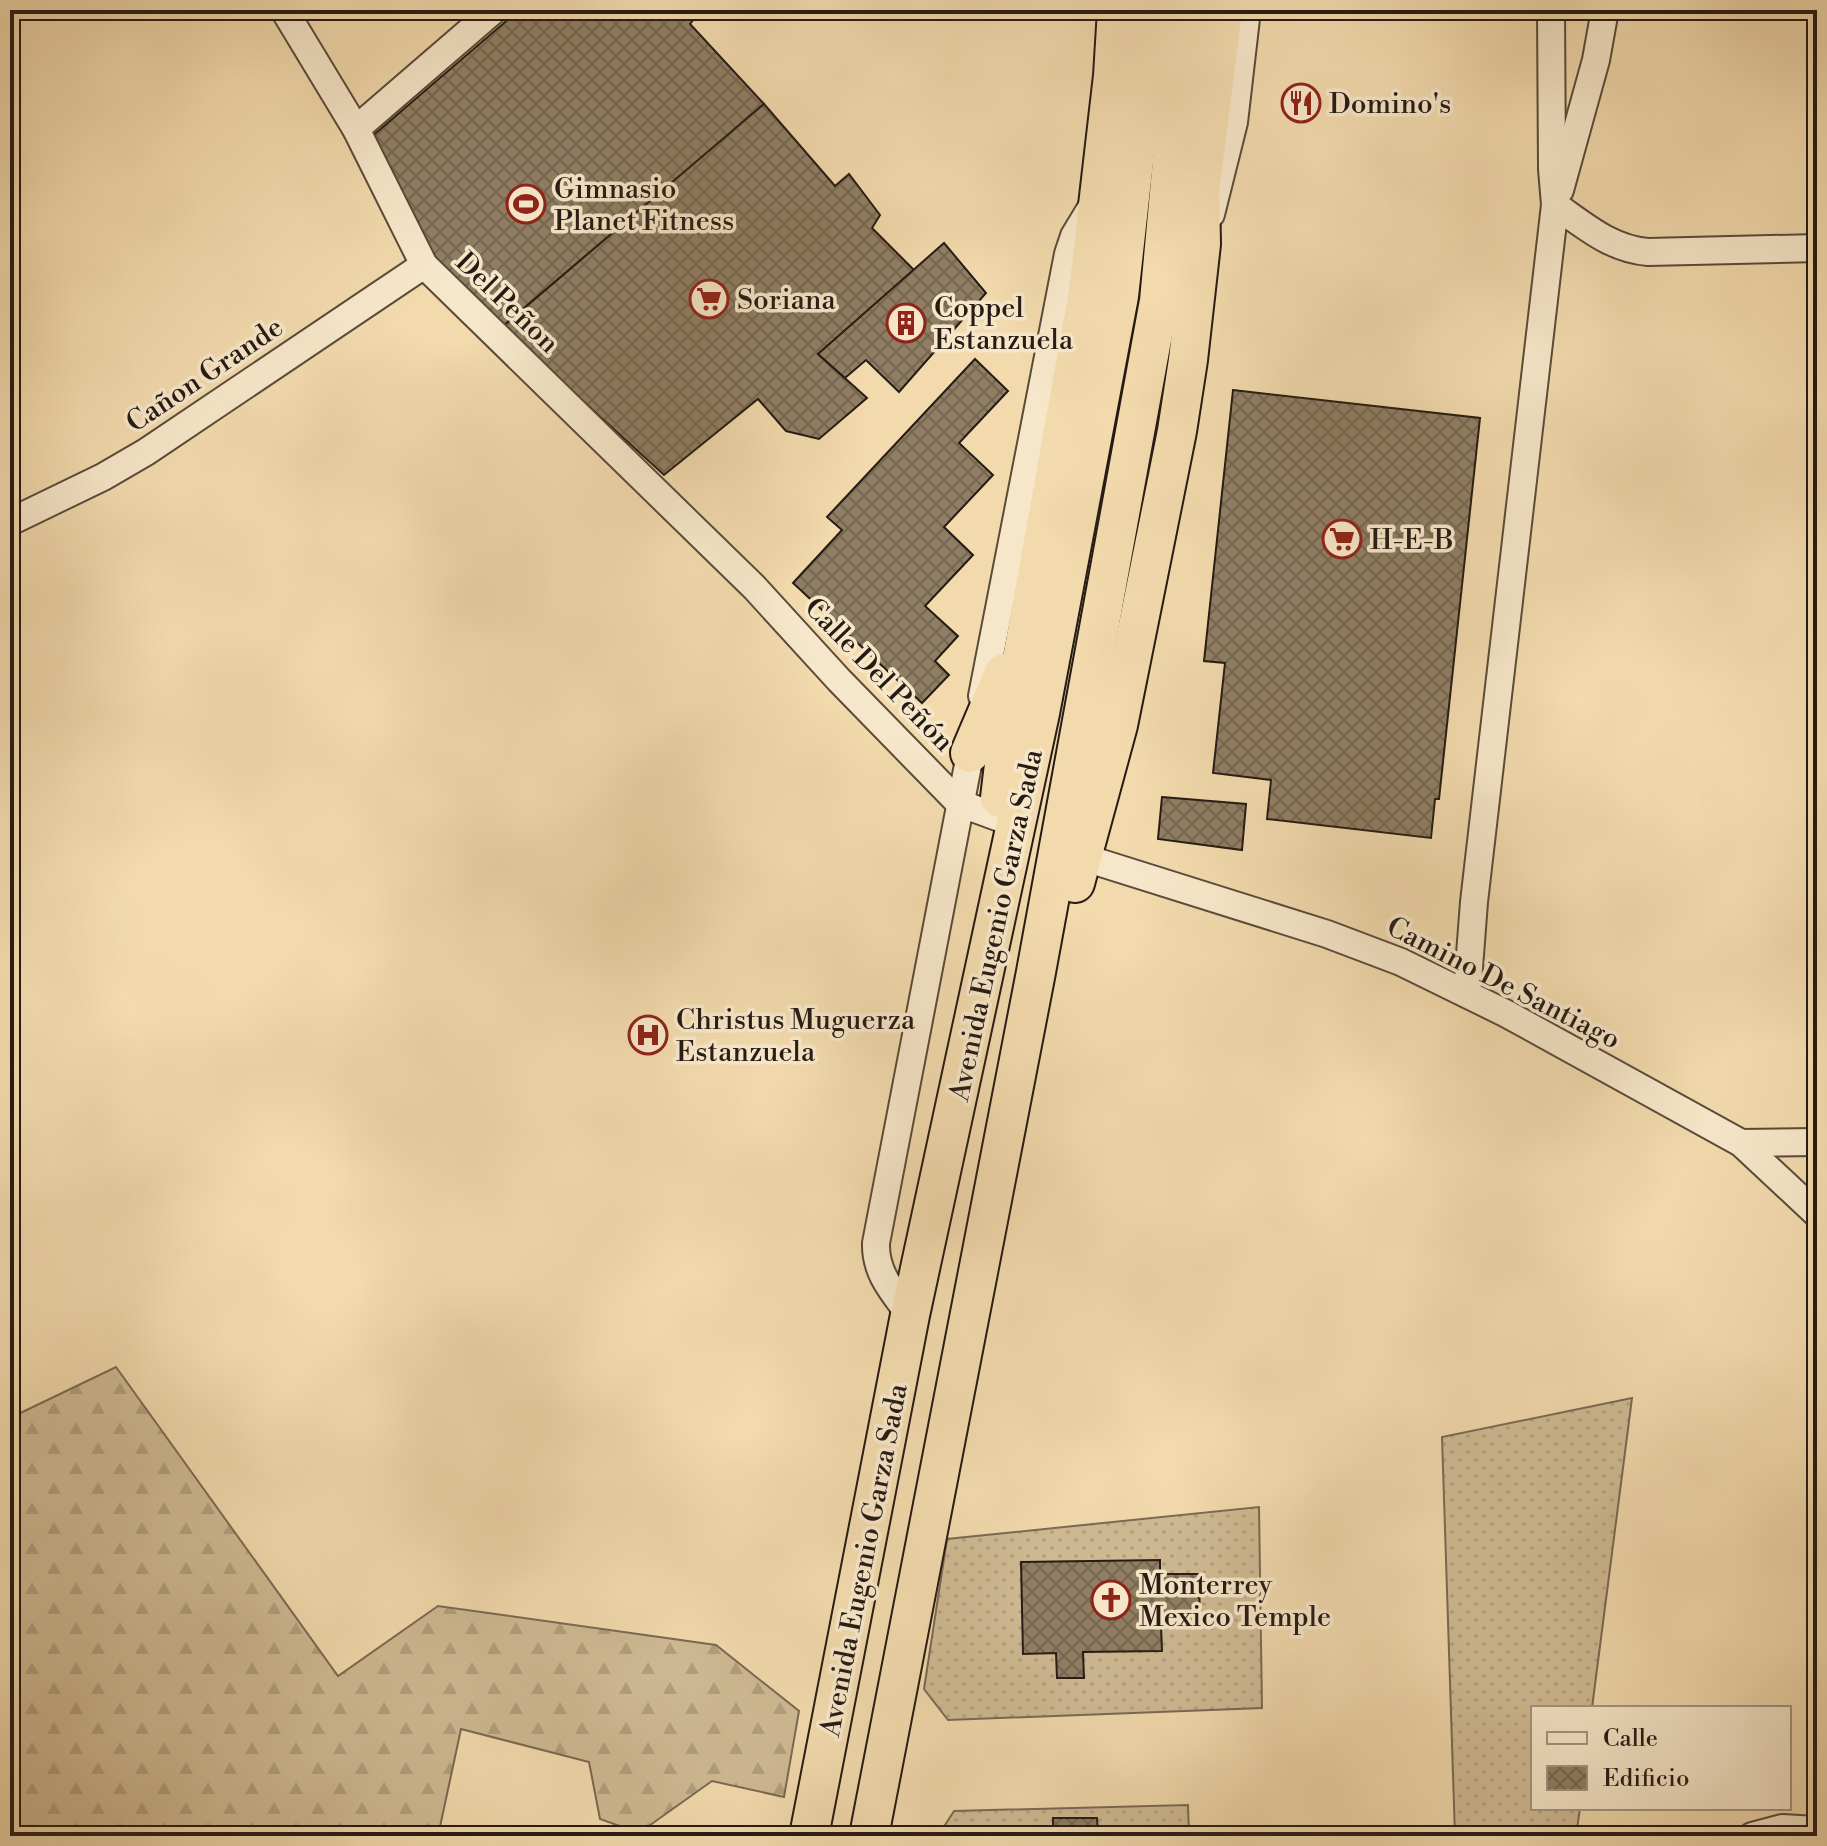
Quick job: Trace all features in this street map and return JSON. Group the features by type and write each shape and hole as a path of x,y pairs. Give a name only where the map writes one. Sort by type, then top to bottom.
{"highway":[{"path":"997,917 997,817 1006,748 1088,292 1113,76 1117,10"},
{"name":"Avenida Eugenio Garza Sada","path":"809,1836 910,1315 1040,713 1119,296 1151,10"},
{"name":"Avenida Eugenio Garza Sada","path":"869,1836 1036,972 1159,301 1186,10"},
{"path":"1036,972 1055,950 1118,725 1177,431 1201,244 1200,191 1223,10"},
{"path":"970,753 1033,603"}],"street":[{"name":"Del Peñon","path":"284,10 356,129 424,265 755,588"},
{"path":"356,129 494,10"},
{"path":"1201,244 1217,195 1234,122 1247,10"},
{"path":"1551,10 1555,205"},
{"path":"1467,994 1474,902 1555,205 1577,134 1605,10"},
{"path":"910,1315 884,1280 875,1255 876,1243 1068,254 1074,236 1098,196"},
{"path":"1555,205 1598,235 1629,250 1817,248"},
{"name":"Cañon Grande","path":"10,522 103,477 146,452 424,265"},
{"name":"Calle Del Peñón","path":"755,588 959,803"},
{"path":"959,803 997,817"},
{"name":"Camino De Santiago","path":"1082,857 1327,934 1401,962 1467,994 1741,1143 1817,1214"},
{"path":"1741,1143 1817,1142"},
{"path":"1752,1836 1782,1828 1817,1830"}],"green space":[{"path":"116,1367 338,1676 438,1606 716,1645 799,1711 784,1797 712,1781 639,1833 600,1819 589,1762 461,1729 438,1836 10,1836 10,1418"},
{"path":"1632,1398 1592,1706 1531,1706 1531,1810 1580,1810 1576,1836 1455,1836 1442,1437"},
{"path":"1259,1507 1262,1708 948,1720 924,1689 947,1539"},
{"path":"1188,1805 1189,1836 938,1836 954,1811"}],"building":[{"name":"Gimnasio Planet Fitness","path":"519,10 701,10 690,24 764,104 502,327 440,270 370,138"},
{"name":"Soriana","path":"764,104 835,186 849,174 880,215 872,228 914,270 818,354 867,398 819,439 786,431 758,399 664,475 502,327"},
{"name":"Coppel Estanzuela","path":"944,243 986,293 899,392 866,360 845,378 818,354"},
{"path":"975,359 1008,391 959,443 993,475 944,527 973,555 925,606 958,636 935,661 949,675 922,703 793,583 842,530 827,517"},
{"name":"H-E-B","path":"1233,390 1480,418 1439,799 1435,799 1431,838 1267,819 1271,780 1213,773 1225,663 1204,661"},
{"path":"1162,797 1246,804 1242,850 1158,839"},
{"name":"Monterrey Mexico Temple","path":"1160,1560 1160,1574 1199,1574 1200,1626 1161,1626 1162,1651 1083,1652 1084,1678 1057,1678 1056,1653 1023,1654 1021,1562"},
{"path":"1053,1818 1097,1818 1098,1832 1181,1830 1181,1836 996,1836 996,1833 1053,1832"}],"place":[{"name":"Domino's","path":"1301,103"},
{"name":"Gimnasio Planet Fitness","path":"526,204"},
{"name":"Soriana","path":"709,299"},
{"name":"Coppel Estanzuela","path":"906,323"},
{"name":"H-E-B","path":"1342,539"},
{"name":"Christus Muguerza Estanzuela","path":"648,1035"},
{"name":"Monterrey Mexico Temple","path":"1111,1600"}]}
